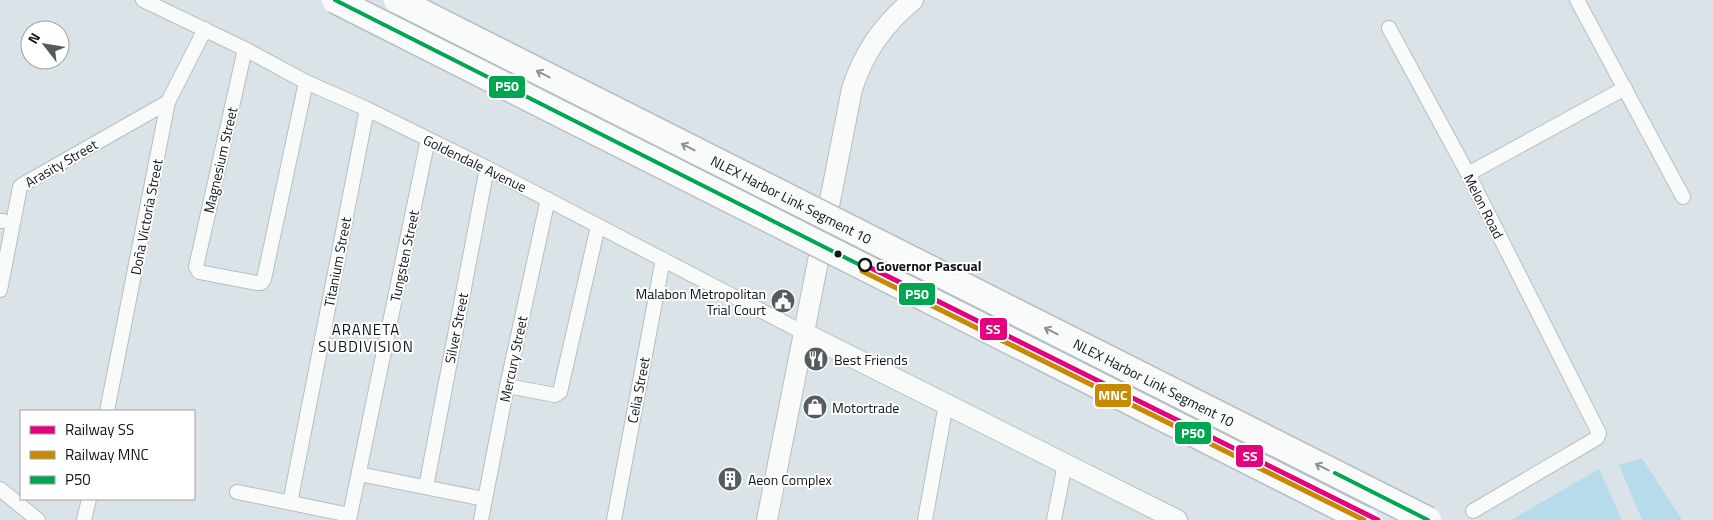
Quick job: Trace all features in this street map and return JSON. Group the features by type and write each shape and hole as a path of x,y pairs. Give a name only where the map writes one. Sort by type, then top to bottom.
{"highway":[{"name":"NLEX Harbor Link Segment 10","path":"335,0 1365,520"},
{"name":"NLEX Harbor Link Segment 10","path":"397,0 1428,520"}],"main road":[{"path":"767,520 852,89 870,48 889,22 913,0"},
{"path":"804,333 1177,520"}],"street":[{"name":"Goldendale Avenue","path":"143,0 245,49 306,82 367,109 487,168 663,259 748,306 804,333"},
{"path":"1577,0 1683,197"},
{"name":"Melon Road","path":"1389,28 1468,174 1599,433 1598,438 1473,511"},
{"name":"Doña Victoria Street","path":"107,410 168,102 205,29"},
{"name":"Magnesium Street","path":"245,49 196,266 196,270 199,272 261,283 264,279 306,82"},
{"path":"1468,174 1625,88"},
{"name":"Arasity Street","path":"0,290 22,185 168,102"},
{"name":"Titanium Street","path":"290,503 367,109"},
{"name":"Tungsten Street","path":"350,518 428,139"},
{"name":"Silver Street","path":"426,487 487,168"},
{"name":"Mercury Street","path":"481,520 507,386 548,199"},
{"path":"507,386 556,395 560,392 598,226"},
{"name":"Celia Street","path":"614,520 663,259"},
{"path":"925,520 946,404"},
{"path":"1054,520 1065,464"},
{"path":"359,474 484,499"},
{"path":"0,489 38,520"},
{"path":"237,492 350,518"},
{"path":"84,520 89,500"}],"shaded area":[{"path":"1642,458 1682,520 1642,520 1619,465"},
{"path":"1599,469 1622,520 1511,520"}],"rail line":[{"name":"SS","path":"865,265 1378,520"},
{"name":"MNC","path":"862,271 1364,520"}],"transit line":[{"name":"P50","path":"335,0 1365,520"},
{"name":"P50","path":"1335,473 1428,520"}],"place":[{"name":"Governor Pascual","path":"865,265"},
{"name":"Malabon Metropolitan Trial Court","path":"783,301"},
{"name":"Best Friends","path":"816,359"},
{"name":"Motortrade","path":"815,407"},
{"name":"Aeon Complex","path":"730,479"}],"district":[{"name":"ARANETA SUBDIVISION","path":"366,338"}]}
